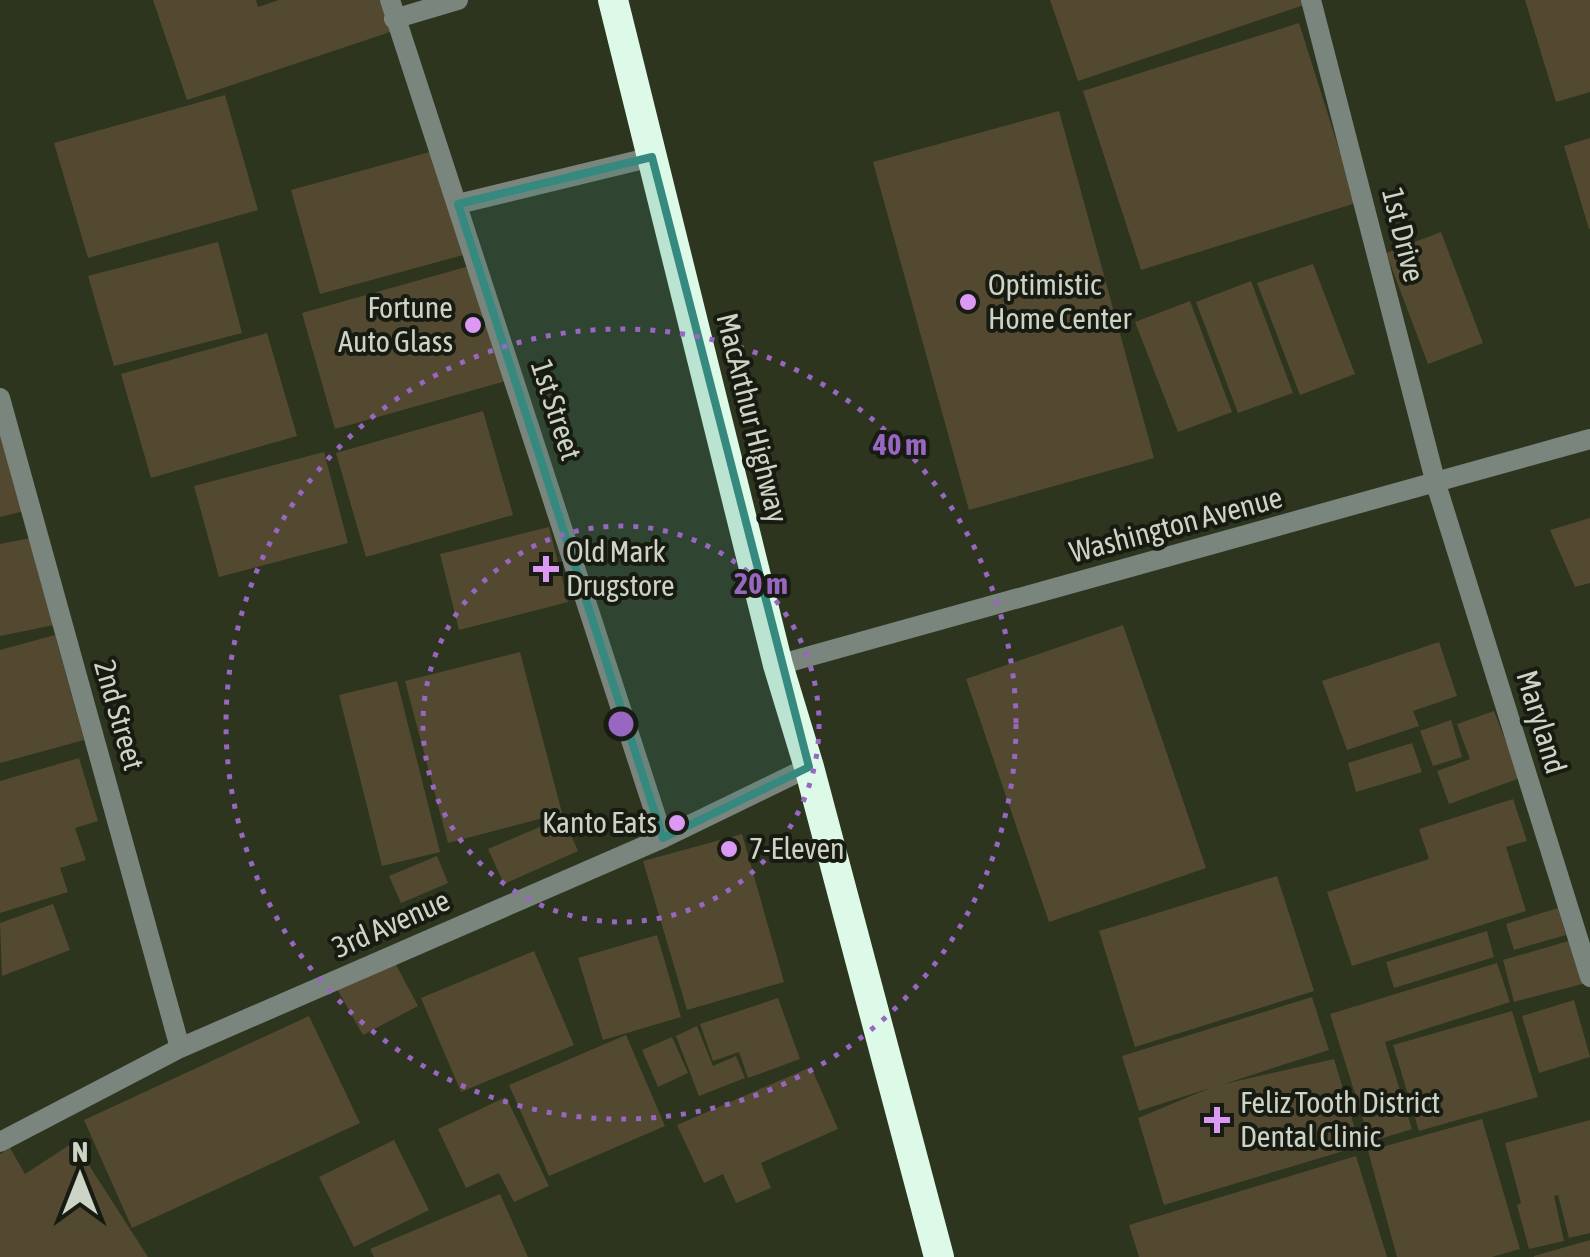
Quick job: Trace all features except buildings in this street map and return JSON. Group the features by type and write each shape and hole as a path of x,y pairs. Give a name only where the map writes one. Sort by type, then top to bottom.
{"highway":[{"name":"MacArthur Highway","path":"613,0 778,665 939,1257"}],"street":[{"path":"392,10 458,0"},
{"name":"1st Drive","path":"1312,0 1436,484"},
{"name":"1st Street","path":"392,10 663,838"},
{"path":"458,204 652,156"},
{"name":"2nd Street","path":"0,398 180,1048"},
{"name":"Washington Avenue","path":"778,665 1590,439"},
{"name":"Maryland","path":"1436,484 1590,977"},
{"name":"3rd Avenue","path":"0,1142 180,1048 663,838 808,768"}],"highlighted area":[{"path":"652,157 809,767 663,838 458,204"}],"place":[{"name":"Optimistic Home Center","path":"968,302"},
{"name":"Fortune Auto Glass","path":"473,325"},
{"name":"Old Mark Drugstore","path":"546,569"},
{"name":"Kanto Eats","path":"677,823"},
{"name":"7-Eleven","path":"729,849"},
{"name":"Feliz Tooth District Dental Clinic","path":"1217,1120"}]}
